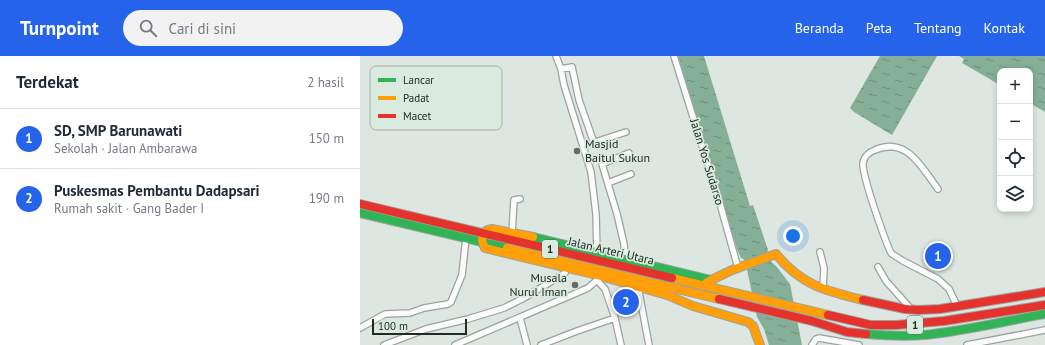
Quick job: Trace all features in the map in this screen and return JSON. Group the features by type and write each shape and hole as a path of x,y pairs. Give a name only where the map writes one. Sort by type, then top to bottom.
{"main road":[{"name":"Jalan Arteri Utara","path":"360,204 484,233 598,257 740,295 871,325 920,325 1017,311 1045,305"},
{"name":"Jalan Arteri Utara","path":"360,213 482,242 597,275 679,295 700,296 737,304 847,332 897,336 923,335 1045,314"},
{"path":"711,280 625,259 598,257 489,228 484,233 482,242 482,246 485,248 597,275 638,287 679,295 693,306 748,322 753,326 760,345"},
{"path":"700,296 702,285 711,280 741,266 776,254 787,267 800,278 823,289 904,309 940,309 1045,292"}],"street":[{"path":"455,345 588,288 597,275 598,257 596,214 591,172 556,56"},
{"name":"Jalan Yos Sudarso","path":"674,56 741,266"},
{"path":"561,69 572,67 578,96 594,143"},
{"path":"583,146 626,132"},
{"path":"938,189 912,155 902,149 881,147 872,151 866,156 863,167 890,251 938,279 952,293 958,306"},
{"path":"625,259 624,244 617,214 602,164 629,153"},
{"path":"608,183 631,174"},
{"path":"512,233 514,200 520,199"},
{"path":"360,328 385,314 410,313 424,308 448,304 451,302 462,275 466,238"},
{"path":"820,252 824,268 823,289"},
{"path":"878,267 886,281 911,309"},
{"path":"384,345 426,329 504,308 562,275 565,273 566,268"},
{"path":"597,275 605,289 615,318 621,345"},
{"path":"638,287 649,345"},
{"path":"520,318 527,345"},
{"path":"541,345 615,318"},
{"path":"968,345 1045,330"},
{"path":"812,345 816,339 819,338 860,345"}],"water":[{"path":"678,56 704,56 750,206 753,205 768,250 767,253 772,263 790,284 802,345 769,345 764,329 757,317 745,260 741,258 737,249"},
{"path":"880,56 937,56 892,135 854,112 850,108"},
{"path":"959,56 1045,56 1045,112 1033,105 1033,68 997,68 997,83 962,63 964,59"}],"traffic: fast":[{"path":"360,213 507,248"},
{"path":"533,237 711,280"},
{"path":"866,334 902,336 924,335 1045,314"}],"traffic: slow":[{"path":"533,237 492,229 487,230 484,233 482,241 485,248 597,275 667,295 693,306 748,322 753,326 760,345"},
{"path":"507,248 719,299"},
{"path":"707,282 732,270 776,254 785,265 805,280 826,290 863,300"},
{"path":"672,278 828,315"}],"traffic: jam":[{"path":"360,204 672,278"},
{"path":"863,300 905,309 918,310 940,309 1045,292"},
{"path":"719,299 812,321 847,332 866,334"},
{"path":"828,315 871,325 896,325 944,321 1045,305"}],"place":[{"name":"Masjid Baitul Sukun","path":"577,151"},
{"name":"SD, SMP Barunawati","path":"938,256"},
{"name":"Musala Nurul Iman","path":"575,285"},
{"name":"Puskesmas Pembantu Dadapsari","path":"626,302"}]}
